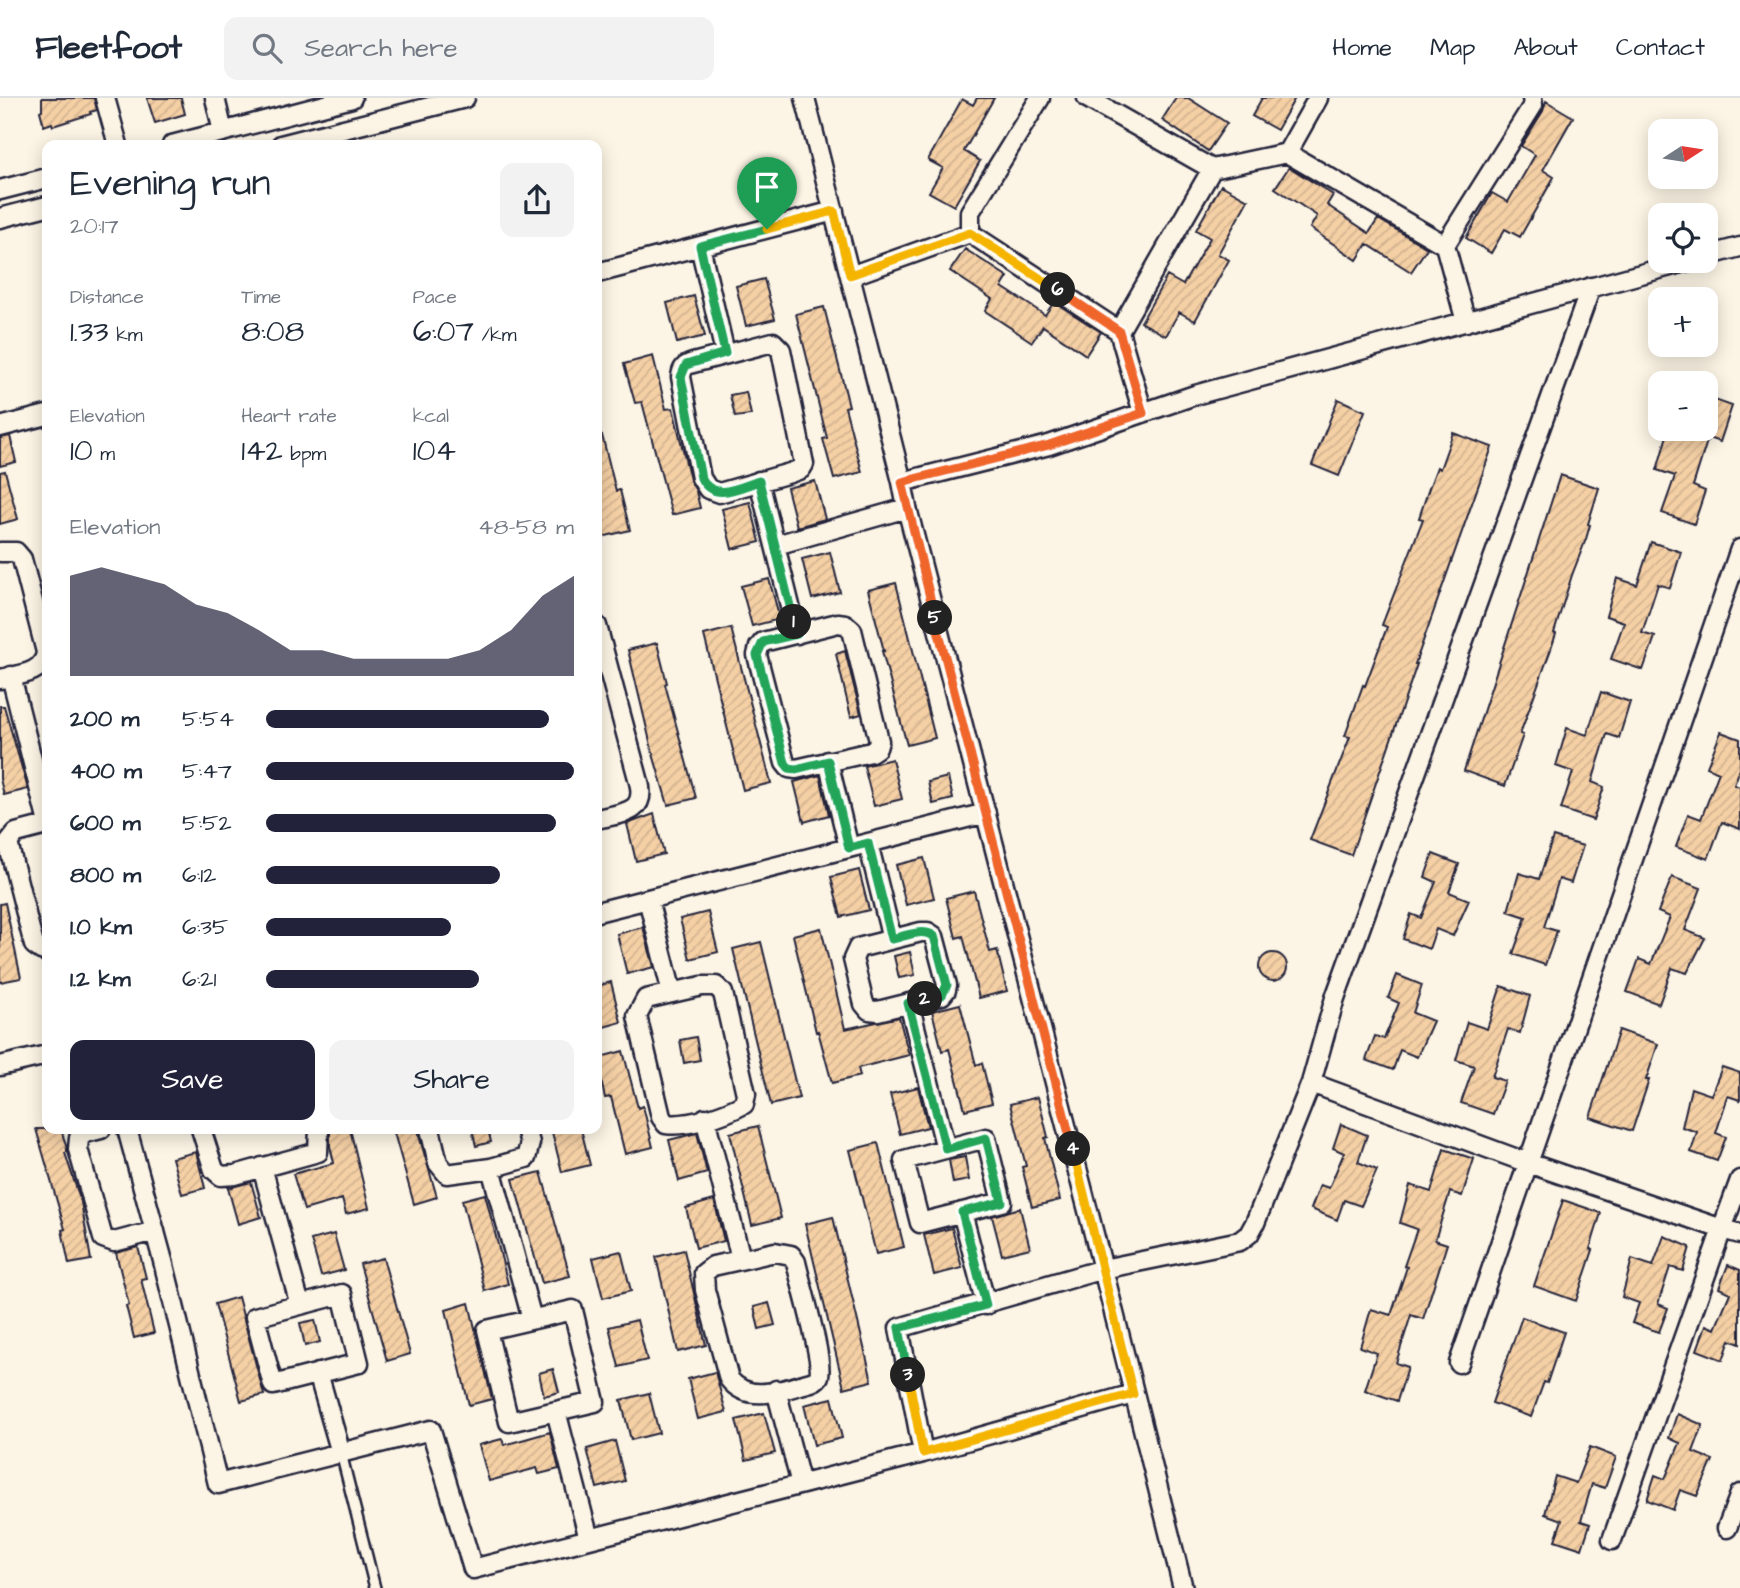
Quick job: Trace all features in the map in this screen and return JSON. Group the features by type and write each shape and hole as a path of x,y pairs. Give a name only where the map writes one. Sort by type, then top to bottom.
{"street":[{"path":"105,98 117,140"},
{"path":"215,98 223,132"},
{"path":"192,140 352,98"},
{"path":"301,140 465,98"},
{"path":"805,98 1183,1588"},
{"path":"970,233 970,212 1041,98"},
{"path":"1087,98 1212,169 1287,153 1445,245 1466,322"},
{"path":"1287,153 1318,98"},
{"path":"1445,245 1533,105 1532,98"},
{"path":"1119,331 1212,169"},
{"path":"0,190 42,179"},
{"path":"0,218 42,207"},
{"path":"602,272 834,211"},
{"path":"850,275 970,233"},
{"path":"970,233 1119,331 1143,413"},
{"path":"700,246 725,353"},
{"path":"1718,253 1740,247"},
{"path":"902,482 1049,445 1195,395 1648,272"},
{"path":"923,1453 899,1328 1103,1269 1240,1241 1249,1234 1263,1207 1311,1083 1335,998 1591,287"},
{"path":"773,342 780,350 804,464 801,469 759,481 719,493 708,489 701,478 681,377 686,365 773,342"},
{"path":"0,427 42,416"},
{"path":"759,481 797,634"},
{"path":"776,545 907,508"},
{"path":"1459,1363 1740,549"},
{"path":"0,552 16,552 22,559 42,637"},
{"path":"838,623 845,624 852,630 879,741 877,748 871,752 828,761 796,769 789,768 785,763 757,655 763,642 838,623"},
{"path":"602,645 641,789 641,799 637,807 602,818"},
{"path":"42,665 38,669 6,678 42,802"},
{"path":"828,761 849,848"},
{"path":"602,911 986,813"},
{"path":"42,826 16,833 8,843 34,944 42,950"},
{"path":"868,843 892,939"},
{"path":"648,900 672,993"},
{"path":"921,932 934,936 947,985 942,995 878,1011 869,1010 861,993 854,953 858,948 892,939 921,932"},
{"path":"702,986 716,986 723,993 746,1094 744,1104 727,1113 675,1125 666,1124 661,1117 637,1016 646,999 672,993 702,986"},
{"path":"908,1003 946,1149"},
{"path":"0,1066 42,1056"},
{"path":"1311,1083 1528,1163 1740,1234"},
{"path":"705,1118 741,1259"},
{"path":"84,1134 79,1138 78,1149 103,1238 114,1242 155,1231"},
{"path":"128,1134 218,1484 430,1430 473,1569 923,1453 1133,1394"},
{"path":"203,1134 214,1170 221,1176 235,1175 318,1152 319,1134"},
{"path":"431,1134 438,1163 447,1174 491,1168 526,1158 530,1143 527,1134"},
{"path":"986,1138 1002,1202 920,1223 904,1160 946,1149 986,1138"},
{"path":"262,1167 300,1305"},
{"path":"491,1168 532,1319"},
{"path":"1612,1540 1740,1180"},
{"path":"962,1212 986,1305"},
{"path":"785,1252 796,1262 818,1354 817,1379 754,1394 739,1390 729,1379 705,1290 704,1273 707,1269 741,1259 785,1252"},
{"path":"342,1294 359,1363 318,1373 273,1385 255,1317 342,1294"},
{"path":"573,1310 595,1402 556,1411 509,1423 487,1330 573,1310"},
{"path":"318,1373 341,1453"},
{"path":"776,1390 800,1485"},
{"path":"556,1411 589,1539"},
{"path":"1727,1528 1740,1494"}],"lane":[{"path":"341,1453 375,1588"}],"building":[{"path":"42,98 94,98 97,110 53,126 52,123 44,126 40,111"},
{"path":"147,98 181,98 185,114 155,123"},
{"path":"977,98 994,98 964,151 980,161 954,206 929,192 943,168 928,160 962,99 973,105"},
{"path":"1176,98 1188,98 1227,123 1208,151 1162,120"},
{"path":"1262,98 1295,98 1277,130 1252,116"},
{"path":"1546,101 1573,117 1543,170 1554,177 1520,237 1505,229 1491,253 1466,238 1492,193 1508,202 1535,155 1521,146 1543,111"},
{"path":"1289,167 1333,195 1327,205 1369,233 1378,219 1427,248 1411,272 1367,244 1357,260 1310,228 1317,216 1275,188"},
{"path":"1221,185 1248,200 1218,254 1229,260 1195,321 1179,312 1166,336 1141,322 1167,276 1183,285 1210,238 1196,230"},
{"path":"965,249 1008,277 1002,287 1045,315 1054,302 1101,332 1086,355 1043,326 1032,342 985,311 992,299 950,271"},
{"path":"764,279 775,319 746,326 736,286"},
{"path":"694,296 705,336 677,343 667,303"},
{"path":"824,307 849,406 845,407 862,472 834,479 823,439 827,438 796,314"},
{"path":"653,356 666,409 673,408 690,480 700,508 672,515 642,402 635,403 624,364"},
{"path":"746,392 751,415 735,417 730,395"},
{"path":"1338,399 1365,411 1339,476 1312,465"},
{"path":"1718,401 1732,406 1720,442 1717,441"},
{"path":"1453,433 1492,447 1351,855 1310,840 1350,737 1345,736 1387,627 1382,625 1423,519 1419,518 1429,488 1437,467 1440,469"},
{"path":"602,435 616,491 620,490 630,530 602,537"},
{"path":"10,436 16,462 0,466 0,438"},
{"path":"1665,441 1707,441 1693,486 1705,491 1694,524 1662,513 1675,476 1657,470"},
{"path":"5,471 18,519 0,524 0,472"},
{"path":"1560,475 1599,488 1586,539 1505,786 1464,771"},
{"path":"815,481 825,519 797,527 787,488"},
{"path":"750,502 760,542 732,549 722,509"},
{"path":"1651,542 1681,552 1670,588 1658,584 1642,633 1655,637 1643,670 1611,659 1624,622 1606,616 1617,578 1637,585"},
{"path":"830,552 840,592 812,599 802,559"},
{"path":"769,579 780,619 752,626 741,586"},
{"path":"896,583 935,738 907,745 868,590"},
{"path":"731,628 771,783 743,790 704,635"},
{"path":"657,643 667,683 665,684 696,798 668,805 628,650"},
{"path":"845,651 861,714 851,717 836,654"},
{"path":"1601,692 1630,702 1619,738 1607,734 1592,782 1604,787 1593,820 1561,809 1573,772 1556,766 1567,728 1587,735"},
{"path":"0,706 4,706 28,789 4,795 0,779"},
{"path":"1721,732 1740,739 1740,769 1734,785 1740,787 1740,829 1722,822 1708,859 1676,847 1688,814 1701,819 1719,772 1707,767"},
{"path":"892,759 902,799 874,806 864,766"},
{"path":"820,775 829,815 804,822 794,782"},
{"path":"948,777 953,799 933,804 928,782"},
{"path":"654,814 664,854 636,861 627,824"},
{"path":"1553,837 1583,846 1571,883 1559,879 1544,927 1557,931 1545,965 1513,954 1526,917 1508,911 1519,873 1539,879"},
{"path":"1433,854 1459,864 1449,892 1469,900 1453,936 1436,929 1429,949 1403,939 1411,914 1421,918 1436,882 1425,877"},
{"path":"924,858 934,898 906,905 896,865"},
{"path":"859,870 869,910 841,917 831,877"},
{"path":"1672,877 1701,888 1685,930 1705,938 1687,973 1672,968 1659,1004 1627,992 1639,959 1651,964 1670,917 1658,912"},
{"path":"974,891 990,952 997,950 1007,991 979,998 963,936 956,938 946,898"},
{"path":"5,903 21,978 0,982 0,904"},
{"path":"708,912 718,952 690,959 680,919"},
{"path":"643,927 654,967 627,974 617,934"},
{"path":"821,928 845,1029 899,1017 909,1055 858,1068 860,1076 832,1083 818,1031 816,1032 793,935"},
{"path":"761,942 799,1098 771,1105 733,949"},
{"path":"910,952 915,975 899,978 894,956"},
{"path":"1273,953 1283,957 1287,967 1283,977 1273,981 1263,977 1259,967 1263,957"},
{"path":"1397,975 1422,985 1413,1013 1433,1021 1417,1057 1400,1050 1393,1070 1366,1060 1375,1036 1384,1039 1399,1003 1388,998"},
{"path":"611,982 621,1022 602,1028 602,985"},
{"path":"1501,986 1530,996 1520,1033 1508,1029 1492,1077 1505,1081 1493,1114 1461,1103 1474,1066 1456,1060 1467,1022 1487,1029"},
{"path":"960,1004 976,1065 982,1063 992,1103 965,1110 949,1049 942,1051 932,1011"},
{"path":"1619,1030 1658,1044 1632,1131 1590,1117"},
{"path":"696,1037 700,1060 684,1063 680,1040"},
{"path":"623,1051 638,1108 643,1106 653,1147 625,1154 611,1097 605,1098 602,1057"},
{"path":"1722,1067 1740,1073 1740,1100 1728,1096 1716,1133 1726,1137 1717,1161 1691,1152 1697,1132 1682,1127 1691,1088 1711,1095"},
{"path":"918,1087 928,1127 900,1134 890,1094"},
{"path":"1038,1097 1060,1200 1032,1207 1022,1167 1026,1166 1010,1104"},
{"path":"1341,1124 1367,1135 1358,1162 1377,1170 1361,1206 1344,1200 1337,1220 1311,1209 1320,1185 1329,1188 1344,1153 1333,1148"},
{"path":"758,1126 781,1218 752,1225 730,1133"},
{"path":"36,1129 42,1129 42,1134 62,1134 67,1149 65,1153 81,1202 91,1260 69,1264 62,1230 65,1229"},
{"path":"697,1133 707,1173 679,1181 669,1140"},
{"path":"330,1134 351,1134 369,1208 346,1214 342,1199 304,1210 293,1174 334,1163"},
{"path":"394,1134 418,1134 437,1197 414,1204"},
{"path":"473,1134 489,1134 491,1142 476,1146"},
{"path":"552,1134 582,1134 590,1165 562,1172"},
{"path":"878,1143 904,1247 876,1254 850,1150"},
{"path":"1444,1149 1474,1159 1462,1196 1450,1192 1435,1240 1447,1244 1423,1319 1411,1315 1396,1363 1408,1367 1397,1401 1365,1390 1377,1353 1360,1347 1371,1309 1391,1315 1407,1267 1404,1266 1417,1229 1400,1223 1410,1185 1431,1192"},
{"path":"196,1152 205,1188 182,1194 172,1158"},
{"path":"965,1157 969,1180 953,1183 949,1160"},
{"path":"541,1172 570,1276 542,1283 513,1179"},
{"path":"251,1182 261,1217 238,1224 228,1188"},
{"path":"485,1194 508,1284 485,1291 462,1200"},
{"path":"714,1200 724,1241 696,1248 686,1208"},
{"path":"1563,1200 1601,1213 1590,1249 1593,1250 1576,1301 1534,1286"},
{"path":"1020,1208 1030,1248 1002,1255 992,1216"},
{"path":"833,1217 872,1381 844,1388 805,1224"},
{"path":"952,1228 962,1268 934,1275 924,1235"},
{"path":"334,1234 344,1270 321,1276 311,1240"},
{"path":"1664,1236 1690,1247 1683,1271 1670,1267 1658,1304 1668,1308 1659,1332 1632,1323 1639,1303 1622,1297 1632,1259 1653,1266"},
{"path":"138,1247 146,1278 141,1279 154,1333 134,1338 116,1253"},
{"path":"684,1250 706,1345 678,1352 656,1257"},
{"path":"621,1251 631,1291 603,1298 593,1258"},
{"path":"383,1258 410,1354 387,1361 360,1264"},
{"path":"1728,1265 1740,1270 1740,1344 1730,1340 1723,1360 1697,1350 1706,1325 1715,1329 1730,1293 1719,1288"},
{"path":"238,1297 264,1395 241,1401 215,1304"},
{"path":"469,1303 492,1399 469,1405 446,1310"},
{"path":"769,1303 775,1325 759,1329 754,1307"},
{"path":"1522,1317 1564,1332 1547,1383 1544,1382 1531,1417 1492,1403"},
{"path":"315,1320 320,1342 305,1346 300,1323"},
{"path":"637,1320 647,1360 619,1367 609,1327"},
{"path":"553,1369 559,1392 544,1396 539,1373"},
{"path":"715,1372 726,1412 698,1419 688,1379"},
{"path":"649,1393 659,1433 631,1440 621,1400"},
{"path":"832,1398 842,1438 814,1445 804,1405"},
{"path":"764,1413 775,1453 746,1460 736,1420"},
{"path":"1677,1414 1703,1425 1693,1452 1713,1460 1697,1496 1680,1490 1673,1510 1647,1500 1655,1475 1665,1479 1680,1443 1669,1438"},
{"path":"550,1432 559,1469 539,1474 537,1468 489,1481 479,1445 502,1439 504,1445"},
{"path":"615,1441 625,1481 597,1488 587,1449"},
{"path":"1590,1447 1616,1457 1605,1488 1592,1484 1581,1521 1590,1524 1582,1549 1555,1540 1562,1520 1545,1514 1555,1476 1576,1483"}],"route":[{"path":"834,211 850,275 970,233 1119,331 1143,413 1049,445 902,482 1133,1394 923,1453 899,1328 986,1305 962,1212 1002,1202 986,1138 946,1149 908,1003 942,995 946,990 934,936 921,932 892,939 868,843 849,848 828,761 796,769 789,768 785,763 757,655 763,642 797,634 759,481 719,493 708,489 701,478 681,377 682,370 686,365 725,353 700,246 767,229 834,211"}]}
